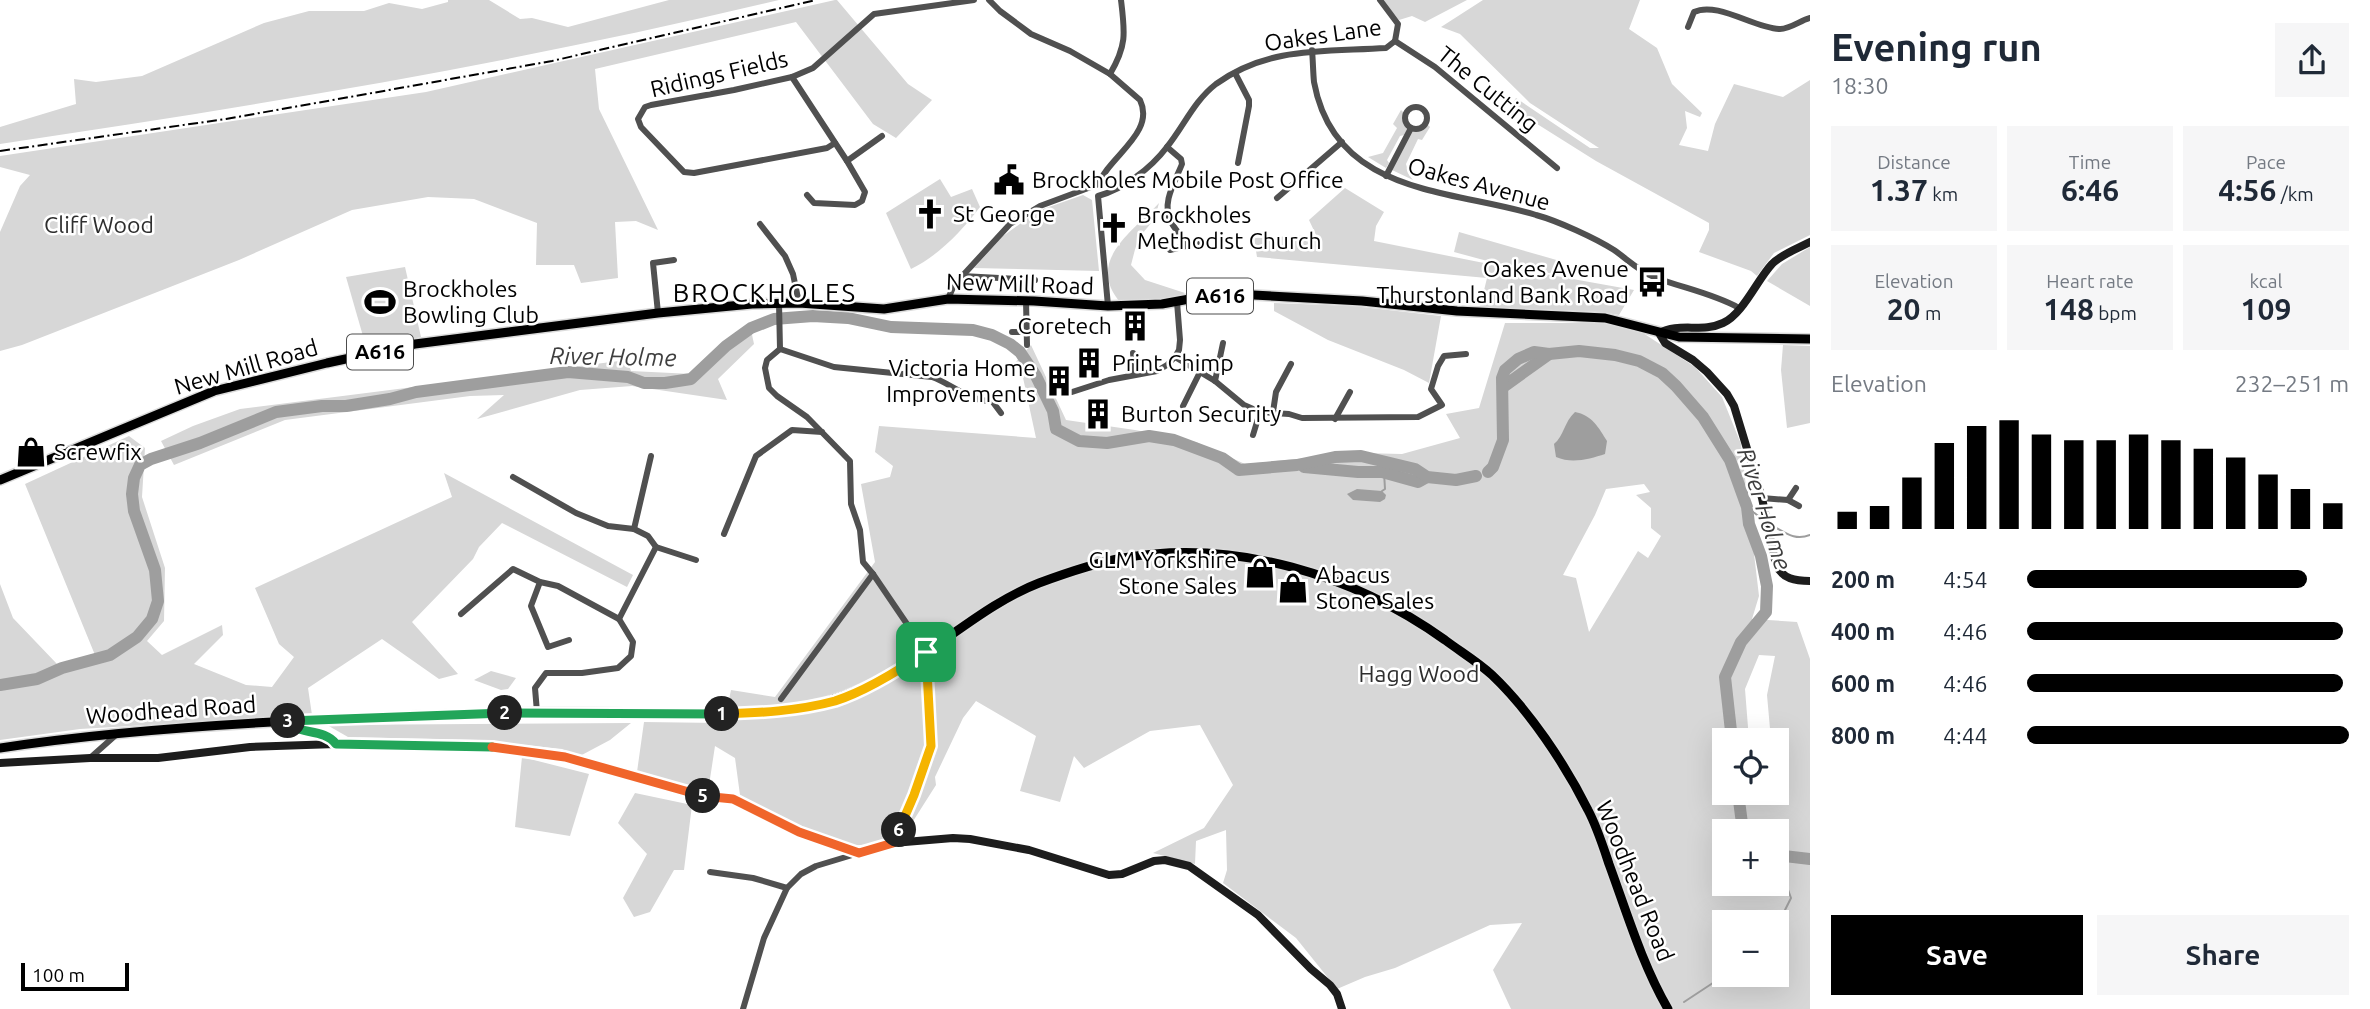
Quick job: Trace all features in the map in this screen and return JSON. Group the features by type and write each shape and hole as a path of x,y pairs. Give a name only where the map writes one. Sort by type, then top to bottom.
{"main road":[{"name":"New Mill Road","path":"0,480 175,407 233,386 415,344 658,313 779,307 799,303 884,309 948,299 1108,306 1162,304 1235,294 1362,301 1457,311 1605,318 1659,333 1692,338 1810,339"},
{"name":"Woodhead Road","path":"0,748 68,737 219,724 537,712 723,714 784,710 836,700 883,678 974,618 1032,585 1083,567 1160,554 1253,558 1320,574 1383,601 1425,626 1490,672 1524,709 1588,809 1638,945 1668,1009"}],"street":[{"name":"Ridings Fields","path":"835,143 827,148 770,160 694,173 684,172 641,127 638,119 645,107 651,105 792,77 813,68 874,13 974,0"},
{"path":"989,0 1031,34 1070,51 1110,74 1140,100 1143,110 1135,135 1104,173 1099,184 1108,306"},
{"path":"1110,74 1124,43 1121,0"},
{"path":"1380,0 1401,23 1395,41"},
{"path":"1688,27 1694,12 1702,8 1710,8 1742,20 1782,30 1810,18"},
{"name":"Oakes Lane","path":"1098,196 1129,181 1153,162 1214,86 1252,64 1312,50 1386,48 1395,41"},
{"name":"The Cutting","path":"1395,41 1435,67 1557,168"},
{"name":"Oakes Avenue","path":"1312,50 1314,83 1326,118 1342,142 1362,161 1386,176 1420,190 1539,215 1607,246 1653,277 1725,300 1739,308"},
{"path":"1235,73 1249,100 1238,163"},
{"path":"792,77 865,192 862,201 855,205 821,205 814,203 807,195"},
{"path":"1386,176 1411,128"},
{"path":"847,161 882,136"},
{"path":"1277,198 1342,142"},
{"path":"1167,147 1181,159 1182,164 1168,201 1167,212 1188,245"},
{"path":"948,299 951,290 962,276 1000,233 1020,217 1040,206 1099,184"},
{"path":"760,224 785,256 793,274 799,303"},
{"path":"1170,250 1202,242"},
{"path":"1810,242 1770,266 1726,323 1706,329 1669,328 1659,333 1665,343 1693,360 1727,394 1734,406 1762,498 1779,571 1793,580 1810,581"},
{"path":"658,313 653,263 674,260"},
{"path":"962,276 1035,280"},
{"path":"1026,301 1027,345"},
{"path":"1072,392 1109,380 1157,371 1175,357 1180,340 1177,302"},
{"path":"779,307 780,349 767,360 765,368 769,388 807,417 850,461 851,504 860,530 863,562 926,652 931,746 893,843"},
{"path":"1012,332 1026,332"},
{"path":"1215,381 1223,343"},
{"path":"780,349 834,368 932,377 975,398 993,397 1001,413"},
{"path":"1133,353 1135,374"},
{"path":"1175,357 1215,381 1244,405 1260,412 1335,419 1418,417 1442,405 1431,389 1444,356 1466,354"},
{"path":"1273,412 1276,392 1291,364"},
{"path":"1183,406 1200,372"},
{"path":"1335,419 1350,393"},
{"path":"1253,435 1260,412"},
{"path":"724,534 756,456 792,430 822,432"},
{"path":"634,529 651,456"},
{"path":"513,477 576,513 608,526 634,529 648,536 656,547 695,560"},
{"path":"1788,500 1796,488"},
{"path":"1762,498 1788,500 1798,506"},
{"path":"619,619 656,547"},
{"path":"461,614 513,569 540,582 558,586 619,619 632,642 631,656 618,668 582,673 546,673 536,688 537,712"},
{"path":"781,699 873,574"},
{"path":"540,582 531,606 548,647 569,640"},
{"path":"285,722 290,727 331,737 336,744"},
{"path":"90,758 118,733"},
{"path":"0,763 90,758 158,758 230,749 336,744 480,745 565,757 694,795 733,799 799,832 859,853"},
{"path":"743,1009 764,938 787,888 801,874 816,866 893,843 953,838 1029,850 1109,875 1122,874 1154,861 1173,860 1189,866 1258,915 1337,994 1342,1009"},
{"path":"710,872 753,878 787,888"}],"green space":[{"path":"448,0 489,0 520,19 532,18 568,27 669,0 779,0 489,63 196,114 0,144 0,127 76,104 74,79 96,82 142,76 264,23 309,11 364,11 389,3 422,9"},
{"name":"Cliff Wood","path":"837,0 908,84 932,100 896,138 873,124 796,22 595,69 599,109 658,230 636,221 615,222 618,278 581,283 574,265 536,265 537,223 474,199 428,197 352,210 239,260 22,345 0,351 0,232 20,186 30,175 0,167 0,156 426,92"},
{"path":"1382,0 1467,0 1425,22 1412,16 1399,20"},
{"path":"1483,0 1640,0 1629,29 1657,48 1672,84 1702,113 1700,117 1685,111 1687,128 1679,145 1708,151 1715,124 1734,84 1783,97 1810,80 1810,235 1774,253 1757,276 1751,271 1699,252 1709,230 1709,223 1596,161 1510,107 1516,98 1590,148 1599,148 1530,103 1460,34 1441,27"},
{"path":"1401,110 1407,129 1387,160 1389,163 1386,168 1368,157 1383,153 1397,128 1393,124"},
{"path":"1428,125 1430,127 1422,140 1418,139 1406,164 1413,180 1392,170 1411,131 1420,131"},
{"path":"940,179 951,197 972,189 980,207 949,242 911,269 886,213"},
{"path":"1345,188 1384,212 1376,226 1374,241 1634,290 1619,315 1480,307 1487,278 1257,257 1254,238 1316,235 1309,220"},
{"path":"1083,195 1092,200 1099,271 974,268 1003,236 1035,213 1040,216 1043,209"},
{"path":"1159,203 1153,220 1139,240 1131,265 1145,280 1185,293 1174,299 1121,303 1111,288 1108,274 1110,260 1126,236"},
{"path":"1459,232 1560,261 1554,274 1454,252"},
{"path":"1810,247 1810,306 1767,281 1782,264"},
{"path":"405,267 421,337 367,350 346,277"},
{"path":"1274,303 1353,306 1441,316 1429,383 1404,370 1328,340 1274,311"},
{"name":"Hagg Wood","path":"1505,323 1604,323 1643,333 1695,367 1722,397 1741,444 1759,596 1752,619 1797,622 1810,659 1810,1009 1511,1009 1493,970 1522,923 1490,925 1395,968 1337,989 1296,938 1223,883 1227,870 1226,830 1196,841 1195,864 1153,853 1204,828 1233,785 1200,725 1150,731 1084,768 1074,756 1060,802 1020,791 1036,736 976,701 963,718 935,777 936,785 903,837 865,845 845,844 814,835 740,795 735,758 715,746 708,792 694,791 637,772 644,722 719,723 727,709 731,690 775,697 875,562 861,484 890,477 893,466 875,452 879,426 1036,438 1022,373 1014,364 1031,345 1066,420 1196,442 1245,464 1360,453 1402,454 1460,438 1446,414 1479,408","holes":["1644,484 1650,492 1636,495 1651,508 1651,528 1661,536 1648,558 1638,551 1589,632 1576,578 1563,575 1606,489"]},
{"path":"751,330 754,344 718,379 727,400 632,386 580,390 477,419 504,395 470,396 285,420 174,465 161,441 240,409 627,360 631,371 692,374"},
{"path":"1783,345 1810,346 1810,423 1787,428 1781,370"},
{"path":"129,436 145,448 142,497 165,568 164,621 147,641 162,655 222,625 223,635 194,664 246,685 272,687 294,657 279,644 255,588 452,497 444,473 633,575 627,587 502,523 479,547 473,559 412,622 458,674 439,679 382,639 308,688 312,715 80,729 0,740 0,584 13,618 57,664 95,655 25,484"},
{"path":"491,671 516,678 508,689 501,690 474,680"},
{"path":"631,723 610,740 578,757 562,749 478,740 348,737 327,725"},
{"path":"522,757 589,774 570,836 515,827"},
{"path":"635,793 692,805 684,870 674,870 650,912 634,917 623,898 647,854 618,823"}],"shaded area":[{"path":"1575,412 1586,416 1598,427 1607,441 1605,454 1575,460 1556,457 1554,444"},
{"path":"1357,489 1382,491 1386,495 1385,499 1380,502 1353,500 1347,494"}],"waterway":[{"name":"River Holme","path":"0,685 37,679 62,668 110,655 137,637 152,619 158,601 155,570 134,511 132,494 134,478 140,465 151,459 200,443 276,412 346,406 416,392 568,372 628,377 644,383 691,379 726,346 751,328 774,319 813,316 848,318 891,327 973,330 992,335 1020,352 1036,376 1053,411 1056,429 1079,441 1107,443 1149,436 1174,440 1222,458 1239,470 1361,456 1415,469 1427,477 1456,480 1476,476"},
{"name":"River Holme","path":"1488,472 1493,467 1503,440 1502,378 1505,370 1518,359 1534,352 1549,354 1579,351 1615,355 1639,361 1662,373 1676,386 1703,417 1730,460 1747,507 1749,524 1761,556 1767,586 1766,612 1741,642 1725,677 1731,728"},
{"name":"River Holme","path":"1503,387 1549,354"},
{"name":"River Holme","path":"1304,467 1382,472 1418,482 1427,477"},
{"path":"1382,491 1385,489 1384,472"},
{"path":"1747,507 1762,519"},
{"path":"1773,526 1795,537 1810,535"},
{"name":"River Holme","path":"1740,805 1741,819"},
{"name":"River Holme","path":"1789,857 1810,859"},
{"path":"1785,910 1791,898 1789,892"},
{"path":"1684,1002 1712,984"}],"railway":[{"path":"0,151 226,119 552,61 816,0"}],"place":[{"name":"Brockholes Mobile Post Office","path":"1009,180"},
{"name":"St George","path":"930,214"},
{"name":"Brockholes Methodist Church","path":"1114,228"},
{"name":"Oakes Avenue Thurstonland Bank Road","path":"1652,282"},
{"name":"Brockholes Bowling Club","path":"380,302"},
{"name":"Coretech","path":"1135,326"},
{"name":"Print Chimp","path":"1089,363"},
{"name":"Victoria Home Improvements","path":"1059,381"},
{"name":"Burton Security","path":"1098,414"},
{"name":"Screwfix","path":"31,452"},
{"name":"GLM Yorkshire Stone Sales","path":"1260,573"},
{"name":"Abacus Stone Sales","path":"1293,588"}],"district":[{"name":"BROCKHOLES","path":"765,293"}],"route":[{"path":"926,652 931,746 893,843 859,853 799,832 733,799 694,795 565,757 480,745 336,744 331,737 290,727 285,722 537,712 723,714 784,710 836,700 883,678 926,652"}]}
